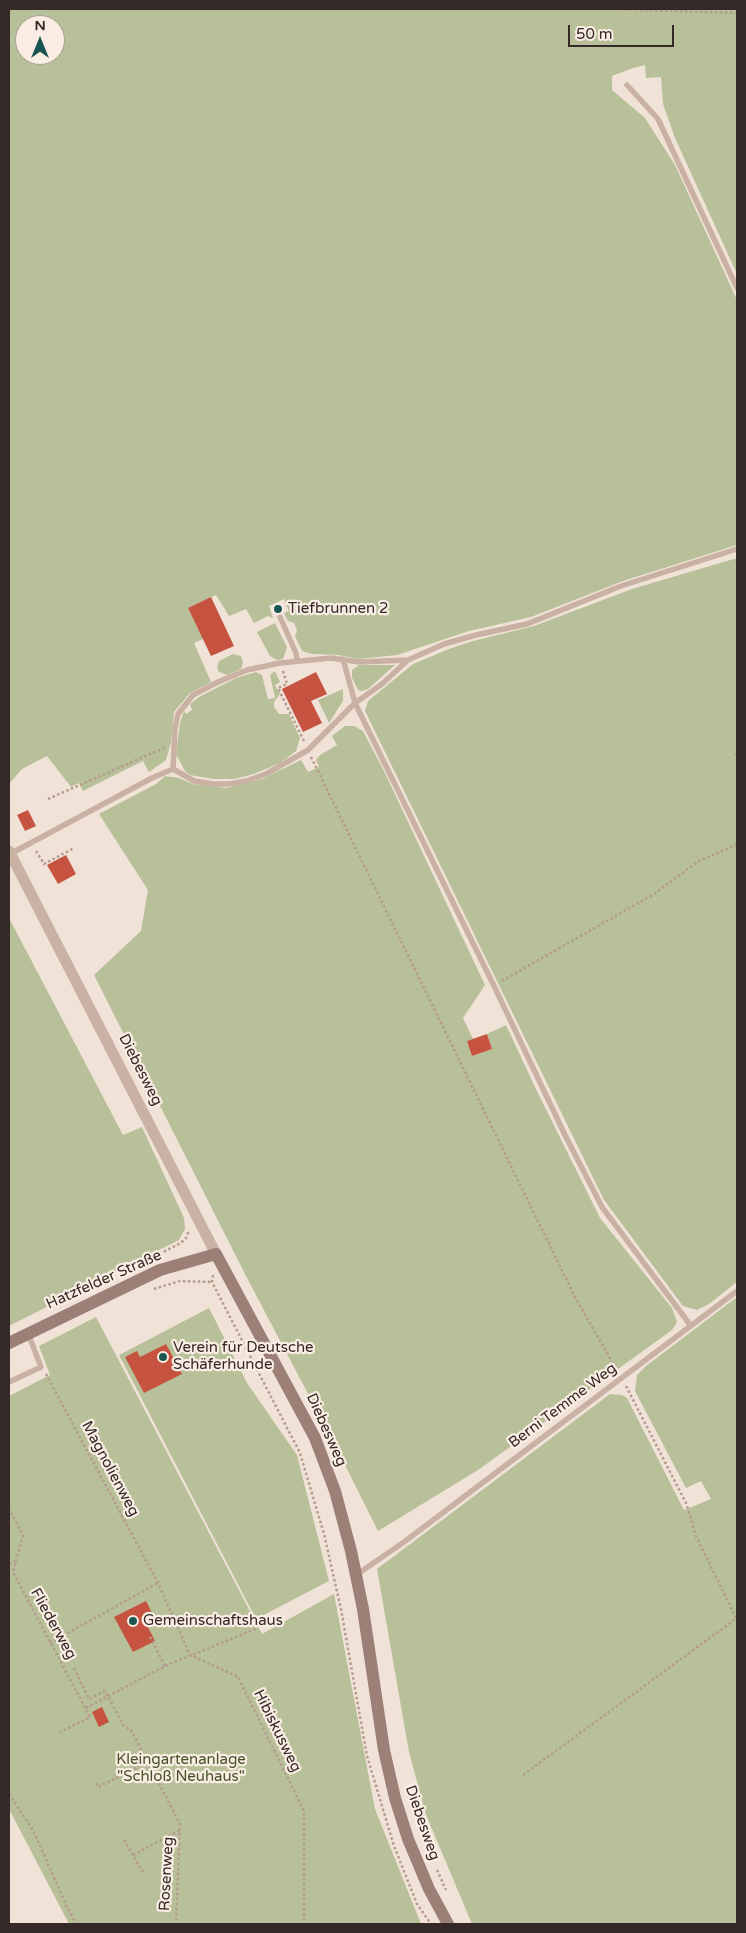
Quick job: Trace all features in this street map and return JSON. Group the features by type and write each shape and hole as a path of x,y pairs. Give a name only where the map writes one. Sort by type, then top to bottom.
{"street":[{"name":"Diebesweg","path":"10,852 216,1254 315,1438 335,1491 351,1551 363,1609 384,1750 395,1798 408,1839 429,1889 448,1924"},
{"name":"Hatzfelder Straße","path":"9,1343 160,1270 216,1254"}],"lane":[{"path":"627,85 658,119 737,288"},
{"path":"174,769 178,714 193,695 247,670 280,663 331,658 359,662 408,660 460,639 527,624 621,586 737,549"},
{"path":"280,617 296,653 297,661"},
{"path":"343,660 354,703 602,1207 691,1326"},
{"path":"174,769 194,781 214,784 246,781 266,774 308,750 354,703 382,684 408,660"},
{"path":"10,852 152,778 174,769"},
{"name":"Berni Temme Weg","path":"356,1575 404,1542 737,1291"},
{"path":"9,1382 41,1367 28,1333"}],"path":[{"path":"610,9 737,13"},
{"path":"280,663 287,684 278,688 576,1299 622,1378 686,1503 696,1536 737,1619 523,1775"},
{"path":"48,799 175,743"},
{"path":"494,986 654,894 697,862 737,844"},
{"path":"35,846 44,864 74,848"},
{"path":"129,1269 181,1243 186,1238 189,1230 186,1213 193,1208"},
{"path":"216,1254 212,1282 300,1453 324,1534 339,1600 367,1756 394,1846 417,1904 431,1924"},
{"name":"Magnolienweg","path":"41,1367 48,1376 158,1584"},
{"name":"Fliederweg","path":"9,1508 23,1536 13,1572 86,1708"},
{"path":"9,1564 17,1561"},
{"path":"50,1643 158,1584 190,1656"},
{"path":"59,1733 90,1717 86,1708 108,1696 165,1666 258,1628"},
{"path":"150,1637 165,1666"},
{"name":"Hibiskusweg","path":"190,1656 238,1677 304,1811 304,1924"},
{"path":"74,1668 89,1699 106,1691 108,1696"},
{"path":"73,1683 80,1679"},
{"name":"Rosenweg","path":"108,1696 124,1726 131,1730 180,1824 176,1924"},
{"path":"96,1783 98,1787 148,1762"},
{"path":"9,1794 33,1830 76,1924"},
{"path":"133,1854 180,1830"},
{"path":"124,1840 143,1872"}],"green space":[{"path":"9,9 737,9 737,274 675,138 663,104 661,77 646,78 645,65 633,68 612,76 612,90 645,118 675,165 737,300 737,545 623,581 531,617 469,631 397,655 359,659 338,655 312,654 302,651 295,636 297,630 294,623 288,621 284,613 289,611 284,599 269,606 273,618 268,616 254,623 246,609 229,616 216,595 188,608 203,639 194,643 211,682 190,693 174,712 171,742 166,760 149,772 143,761 83,791 79,783 71,787 47,756 22,769 9,784"},
{"path":"737,558 737,1282 709,1304 697,1310 683,1306 604,1200 365,711 368,701 413,664 449,649 534,626 632,589"},
{"path":"275,623 287,647 283,659 277,660 270,656 257,632"},
{"path":"233,654 241,656 243,662 241,669 227,675 219,672 217,668 219,661"},
{"path":"359,665 395,665 368,689 361,691 358,690 352,678 352,670"},
{"path":"275,671 280,682 275,685 280,694 274,702 274,707 279,714 289,714 300,738 296,751 280,763 254,774 234,779 213,779 190,775 185,771 176,754 180,723 184,711 186,714 192,710 190,704 199,697 236,678 256,672 262,675 268,699 275,698 270,675"},
{"path":"343,689 343,701 329,723 318,700"},
{"path":"345,726 354,726 363,731 384,771 485,985 463,1018 473,1039 467,1041 472,1056 492,1049 487,1034 506,1025 600,1218 672,1308 677,1322 672,1330 478,1470 378,1531 246,1276 94,975 141,931 148,890 99,814 156,784 165,776 179,778 193,784 226,788 262,779 301,760 308,772 319,767 316,760 320,755 337,745 332,736"},
{"path":"9,918 123,1135 142,1127 184,1218 185,1229 179,1240 9,1326"},
{"path":"737,1297 737,1924 472,1924 426,1815 409,1752 377,1569 610,1394 622,1395 627,1398 684,1510 711,1499 701,1481 686,1488 635,1391 637,1375 646,1366"},
{"path":"209,1308 247,1383 297,1455 329,1581 256,1619 119,1355"},
{"name":"Kleingartenanlage \"Schloß Neuhaus\"","path":"96,1317 262,1634 334,1594 375,1809 421,1924 69,1924 9,1809 9,1396 50,1375 39,1346"}],"building":[{"path":"211,597 234,646 211,656 188,608"},
{"path":"316,672 327,694 311,701 322,723 303,732 282,689"},
{"path":"28,810 36,826 25,831 17,815"},
{"path":"66,855 76,874 58,884 47,865"},
{"path":"487,1034 492,1049 472,1056 467,1041"},
{"path":"166,1344 182,1374 144,1393 125,1357 137,1351 140,1357"},
{"name":"Gemeinschaftshaus","path":"146,1601 155,1619 146,1623 155,1641 133,1652 114,1617"},
{"path":"102,1707 109,1722 99,1727 92,1712"}],"place":[{"name":"Tiefbrunnen 2","path":"278,609"},
{"name":"Verein für Deutsche Schäferhunde","path":"163,1357"},
{"name":"Gemeinschaftshaus","path":"133,1621"}]}
